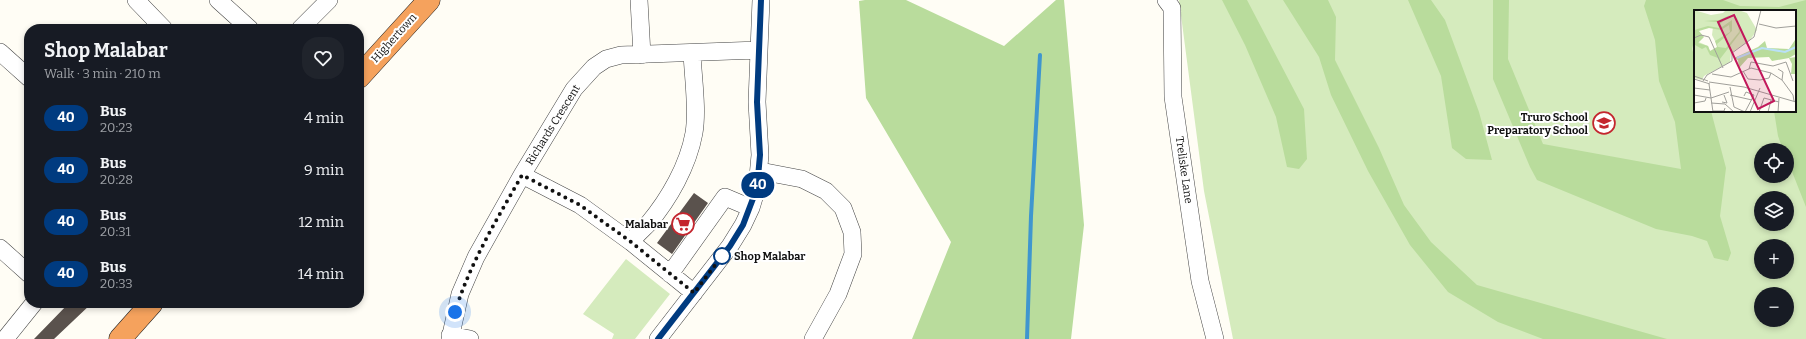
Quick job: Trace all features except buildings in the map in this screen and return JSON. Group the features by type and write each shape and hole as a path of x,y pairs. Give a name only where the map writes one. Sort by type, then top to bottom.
{"highway":[{"name":"Highertown","path":"364,72 429,0"},
{"path":"120,339 148,308"}],"street":[{"path":"136,0 159,24"},
{"path":"218,0 244,24"},
{"path":"305,24 329,0"},
{"path":"639,0 642,55"},
{"path":"658,339 730,246 743,225 751,208 760,171 760,137 757,102 761,0"},
{"name":"Treliske Lane","path":"1166,0 1172,8 1173,97 1175,112 1200,282 1215,339"},
{"name":"Richards Crescent","path":"450,337 460,294 476,257 522,175 574,89 594,67 606,59 621,55 759,50"},
{"path":"0,52 24,74"},
{"path":"631,242 647,225 659,209 681,173 687,160 694,132 695,110 692,53"},
{"path":"760,171 802,179 826,191 843,208 852,232 853,254 851,261 838,294 813,339"},
{"path":"522,175 580,205 631,242 694,293"},
{"path":"670,274 725,197 751,208"},
{"path":"0,248 24,270"},
{"path":"5,339 30,308"},
{"path":"450,337 470,339"}],"green space":[{"path":"906,0 1004,46 1056,0 1064,0 1084,225 1071,339 912,339 951,242 866,98 859,1"},
{"path":"1179,0 1806,0 1806,339 1233,339 1204,191"},
{"path":"1222,0 1247,0 1304,109 1307,159 1299,169 1287,167 1276,117 1245,45"},
{"path":"1283,0 1328,0 1336,17 1335,60 1379,148 1404,205 1431,242 1477,285 1667,339 1543,339 1498,322 1448,292 1410,245 1368,171 1331,95 1319,57"},
{"path":"1408,0 1431,0 1445,20 1479,112 1492,160 1466,159 1452,148 1441,76"},
{"path":"1493,0 1509,0 1508,59 1543,144 1681,169 1675,122 1659,81 1655,40 1644,6 1646,0 1723,0 1740,6 1779,7 1806,0 1806,207 1794,177 1794,143 1780,143 1774,112 1796,112 1796,10 1694,10 1694,41 1692,49 1694,55 1694,112 1711,112 1726,168 1720,216 1731,253 1728,261 1714,258 1707,241 1692,236 1656,229 1537,180 1530,167 1493,79"},
{"path":"626,259 670,294 635,339 612,339 614,334 583,314"}],"waterway":[{"path":"1027,339 1031,216 1040,55"}],"bus line":[{"name":"40","path":"658,339 730,246 743,225 751,208 760,171 760,137 757,102 761,0"}],"place":[{"name":"Truro School Preparatory School","path":"1604,123"},
{"name":"Malabar","path":"683,224"},
{"name":"Shop Malabar","path":"722,256"}],"route":[{"path":"455,312 460,294 476,257 522,175 580,205 631,242 694,293 722,256"}]}
